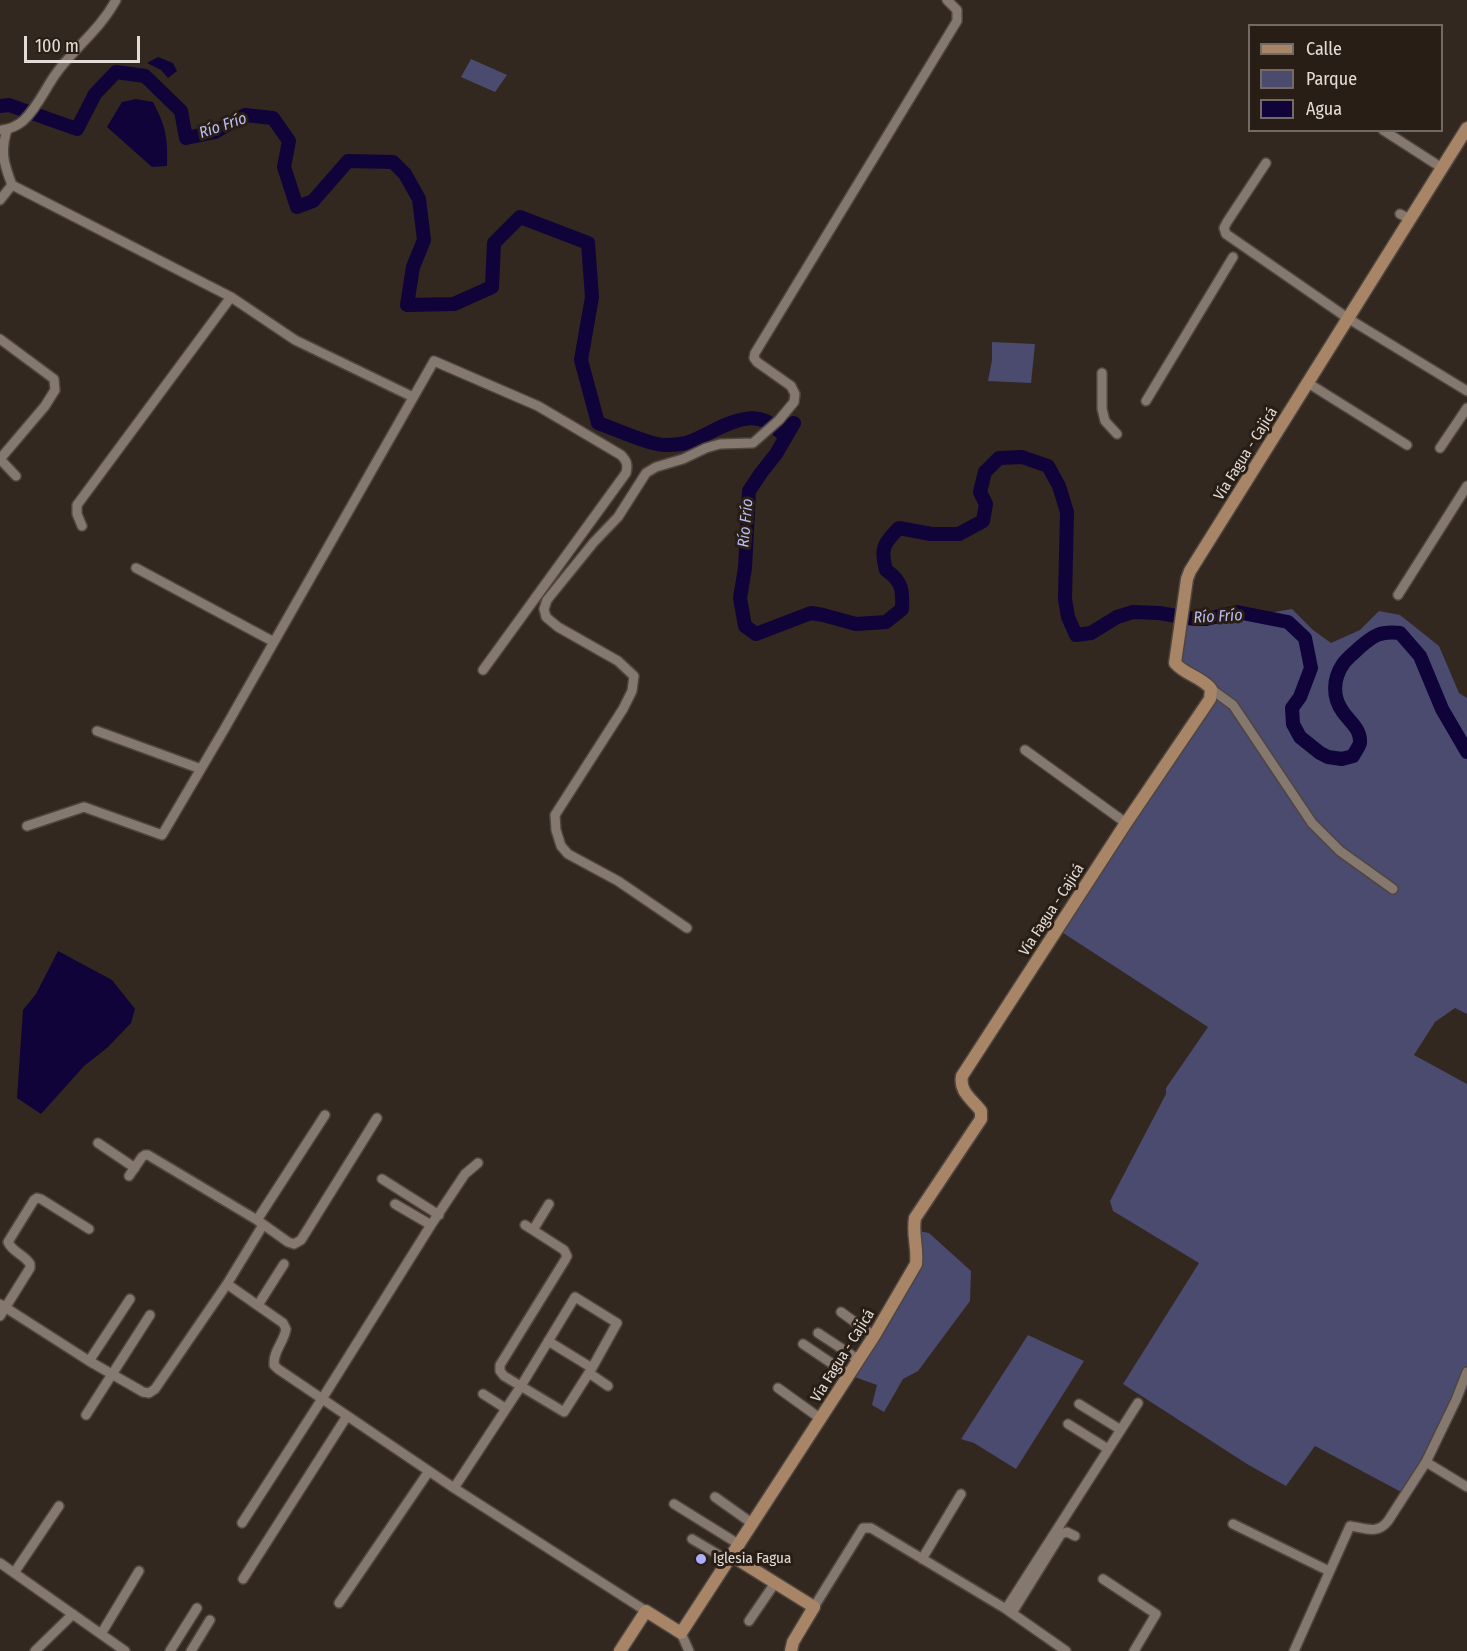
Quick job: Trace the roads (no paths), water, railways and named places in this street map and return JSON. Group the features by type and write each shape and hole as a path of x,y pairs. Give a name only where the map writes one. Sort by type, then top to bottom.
{"street":[{"path":"116,0 100,24 55,76 38,104 16,126 3,130 1,149 4,165 12,185 231,297 295,340 413,397"},
{"path":"687,928 618,881 568,855 561,846 556,830 555,815 623,709 632,692 633,675 618,661 558,627 546,617 544,609 547,600 594,542 618,517 646,473 656,467 720,444 753,443 768,431 794,402 795,394 791,386 757,362 754,358 755,353 858,192 957,21 957,10 947,0"},
{"name":"Vía Fagua - Cajicá","path":"681,1634 859,1360 916,1264 917,1254 912,1230 915,1218 981,1119 981,1111 965,1094 960,1084 962,1076 1126,823 1210,699 1211,689 1207,684 1179,668 1175,663 1190,571 1349,319 1405,217 1442,168 1467,128"},
{"path":"1386,132 1442,168"},
{"path":"1266,163 1227,222 1224,228 1226,234 1349,319 1466,389"},
{"path":"0,200 12,185"},
{"path":"1146,401 1233,257"},
{"path":"82,525 77,514 77,505 231,297"},
{"path":"0,339 54,379 55,390 45,406 0,459 16,476"},
{"path":"27,826 84,807 162,835 434,361 538,406 626,460 626,473 483,670"},
{"path":"1102,374 1102,409 1105,421 1117,434"},
{"path":"1308,383 1407,445"},
{"path":"1440,448 1467,408"},
{"path":"1398,595 1467,486"},
{"path":"136,568 274,642"},
{"path":"1211,689 1233,705 1312,823 1340,851 1393,889"},
{"path":"97,731 201,769"},
{"path":"1025,750 1126,823"},
{"path":"89,1229 40,1199 34,1200 8,1242 28,1260 30,1268 2,1309 111,1375 149,1393 155,1389 227,1284 260,1222 325,1115"},
{"path":"99,1143 132,1172 142,1157 148,1155 294,1244 301,1240 377,1118"},
{"path":"242,1523 465,1173 478,1163"},
{"path":"382,1179 439,1215"},
{"path":"395,1204 431,1225"},
{"path":"454,1488 520,1386 575,1297 617,1323 564,1412 520,1386 504,1376 500,1371 500,1365 566,1260 567,1256 564,1251 529,1228 549,1204"},
{"path":"258,1305 284,1264"},
{"path":"227,1284 283,1323 286,1329 285,1335 273,1357 273,1365 454,1488 681,1634 689,1651"},
{"path":"88,1361 130,1299"},
{"path":"841,1312 874,1336"},
{"path":"86,1415 150,1315"},
{"path":"818,1333 859,1360"},
{"path":"548,1341 590,1370 608,1386"},
{"path":"803,1344 849,1375"},
{"path":"1294,1651 1350,1526 1375,1530 1383,1527 1426,1462 1467,1372"},
{"path":"778,1388 821,1419"},
{"path":"483,1394 505,1408"},
{"path":"1009,1611 1138,1403"},
{"path":"1079,1404 1121,1430"},
{"path":"243,1579 347,1416"},
{"path":"1068,1424 1108,1449"},
{"path":"1426,1462 1467,1487"},
{"path":"339,1603 429,1471"},
{"path":"922,1558 961,1494"},
{"path":"715,1497 753,1524"},
{"path":"674,1504 740,1545"},
{"path":"14,1573 59,1506"},
{"path":"1233,1524 1329,1571"},
{"path":"791,1651 793,1642 863,1528 871,1528 1009,1611 1066,1651"},
{"path":"1009,1611 1061,1534 1067,1532 1076,1536"},
{"path":"692,1539 775,1583 814,1607"},
{"path":"0,1563 125,1651"},
{"path":"101,1634 139,1571"},
{"path":"1103,1579 1156,1614 1134,1651"},
{"path":"749,1621 775,1583"},
{"path":"170,1651 197,1608"},
{"path":"620,1651 646,1611"},
{"path":"35,1651 73,1614"},
{"path":"191,1651 210,1620"}],"water":[{"path":"158,57 173,63 177,71 168,78 161,70 147,63"},
{"path":"136,99 153,102 165,133 167,166 152,167 107,127 122,102"},
{"path":"58,951 112,980 135,1009 131,1023 107,1048 84,1066 41,1114 17,1098 23,1010 36,994"}],"waterway":[{"name":"Río Frío","path":"0,106 9,105 77,129 95,94 116,72 145,76 181,111 186,138 215,132 245,115 273,118 289,141 284,167 297,207 313,201 348,161 393,162 405,174 419,199 424,240 413,267 407,305 454,304 492,287 494,243 520,217 588,243 592,297 581,360 598,423 664,445 689,442 725,425 748,418 770,423 780,432 794,423 776,454 749,491 745,568 740,598 745,626 756,634 811,613 856,624 886,622 902,609 900,586 886,570 884,562 885,546 890,538 899,528 931,534 959,534 983,521 986,504 980,492 985,472 999,458 1022,457 1048,466 1059,486 1067,512 1065,599 1068,617 1076,635 1091,633 1117,617 1133,612 1159,613 1195,619 1206,619 1237,612 1288,622 1305,638 1311,668 1300,697 1292,708 1293,724 1300,737 1320,753 1342,759 1353,756 1360,743 1360,738 1357,730 1339,706 1335,688 1337,676 1343,664 1373,637 1382,633 1400,633 1420,656 1442,709 1467,752"}],"place":[{"name":"Iglesia Fagua","path":"701,1559"}]}
